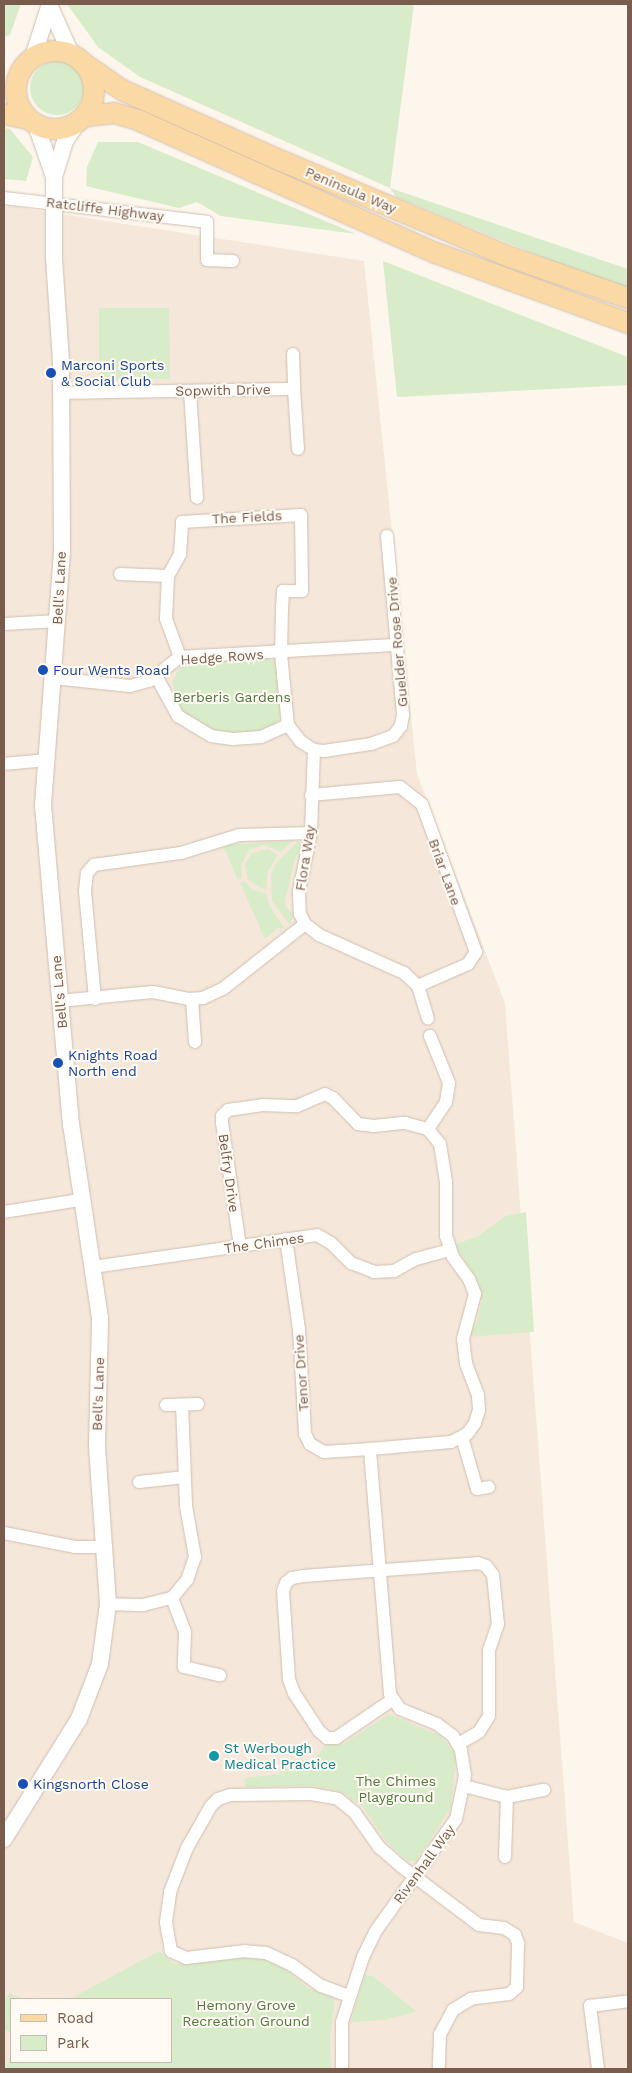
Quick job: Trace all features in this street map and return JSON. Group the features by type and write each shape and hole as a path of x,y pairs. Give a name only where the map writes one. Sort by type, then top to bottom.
{"main road":[{"path":"4,79 48,51 77,58 93,80 94,92 82,119 55,129 4,114"},
{"name":"Peninsula Way","path":"77,58 101,78 136,97 407,215 510,257 628,298"},
{"path":"28,62 16,88 17,101 32,122"},
{"name":"Peninsula Way","path":"82,119 114,113 138,120 436,253 628,323"}],"street":[{"path":"50,5 77,58"},
{"path":"28,62 50,5"},
{"name":"Bell's Lane","path":"4,1839 79,1719 100,1664 108,1604 106,1547 97,1464 100,1318 93,1267 80,1200 59,1001 43,805 62,552 62,393 53,202 54,177 65,141 82,119"},
{"name":"Bell's Lane","path":"32,122 54,177"},
{"name":"Ratcliffe Highway","path":"4,198 53,202 207,222 207,260 233,261"},
{"path":"293,354 298,449"},
{"name":"Sopwith Drive","path":"62,393 294,389"},
{"path":"190,392 197,498"},
{"name":"The Fields","path":"180,657 166,620 168,576 180,554 182,522 301,515 302,591 283,591 281,654"},
{"name":"Guelder Rose Drive","path":"314,750 350,748 387,739 398,731 403,715 387,536"},
{"path":"120,574 168,576"},
{"path":"4,624 58,621"},
{"path":"314,750 300,741 288,725 281,654 397,646"},
{"name":"Hedge Rows","path":"53,678 130,686 156,676 180,657 281,654"},
{"path":"156,676 178,716 211,736 232,739 260,737 288,725"},
{"name":"Flora Way","path":"305,924 298,903 311,832 314,750"},
{"path":"4,764 47,760"},
{"name":"Briar Lane","path":"311,795 400,787 415,796 422,804 476,952 468,964 418,986"},
{"path":"95,998 85,892 87,872 94,865 181,853 239,834 311,832"},
{"path":"59,1001 153,992 192,1000 212,995 224,988 305,924 319,935 392,966 418,986 428,1018"},
{"path":"192,1000 196,1042"},
{"path":"430,1036 448,1075 449,1088 446,1102 428,1129 436,1137 441,1152 447,1192 445,1227 450,1250 475,1294 463,1340 466,1363 478,1395 479,1410 475,1423 462,1438 478,1489 489,1487"},
{"name":"Belfry Drive","path":"240,1246 222,1123 222,1116 228,1110 263,1105 297,1106 325,1094 333,1098 358,1124 374,1126 404,1123 428,1129"},
{"path":"4,1212 80,1200"},
{"name":"The Chimes","path":"93,1267 286,1239 321,1237 351,1263 382,1273 450,1250"},
{"name":"Tenor Drive","path":"286,1239 299,1329 306,1438 312,1447 324,1452 451,1442 462,1438"},
{"path":"166,1405 198,1404"},
{"path":"108,1604 142,1605 172,1598 187,1580 195,1557 185,1477 182,1405"},
{"path":"370,1449 380,1571 387,1673 392,1700 404,1712 443,1728 458,1744 479,1732 489,1716 490,1650 498,1624 493,1575 489,1568 478,1563 380,1571 296,1577 286,1583 283,1591 289,1680 294,1693 319,1731 332,1739 392,1700"},
{"path":"138,1482 185,1477"},
{"path":"4,1533 75,1547 106,1547"},
{"path":"172,1598 185,1632 184,1667 220,1675"},
{"name":"Rivenhall Way","path":"342,2069 341,2029 349,1996 371,1940 456,1819 464,1786 464,1766 458,1744"},
{"path":"464,1786 507,1797 544,1790"},
{"path":"349,1996 321,1986 292,1965 266,1953 245,1952 186,1958 174,1955 168,1945 167,1909 187,1848 211,1806 223,1797 321,1794 338,1799 356,1813 379,1847 415,1877 479,1925 508,1930 518,1942 517,1987 509,1994 471,1999 453,2010 441,2029 438,2069"},
{"path":"505,1857 507,1797"},
{"path":"598,2069 590,2006 628,2001"}],"shaded area":[{"path":"4,205 364,261 417,774 505,1003 574,1922 628,1943 628,2069 4,2069"}],"green space":[{"path":"4,4 21,4 10,35 4,37"},
{"path":"67,4 414,4 390,188 140,77 98,47"},
{"path":"57,61 67,63 76,69 82,78 84,88 82,98 76,107 67,113 57,115 47,113 38,107 32,98 30,88 32,78 38,69 47,63"},
{"path":"4,128 10,129 33,157 26,181 4,179"},
{"path":"98,142 138,142 356,234 221,216 197,202 179,208 86,186 87,167"},
{"path":"390,188 628,269 628,288 583,274 396,197"},
{"path":"383,261 628,357 628,385 397,397"},
{"path":"99,308 169,308 170,379 99,379"},
{"name":"Berberis Gardens","path":"268,658 277,664 281,715 277,723 262,732 220,734 191,716 187,718 179,707 172,682 182,663"},
{"path":"294,837 295,839 280,852 265,845 249,850 241,866 242,878 238,880 224,848 218,845 290,841"},
{"path":"299,840 302,851 296,856 285,901 286,908 294,915 290,925 272,901 271,874 276,863"},
{"path":"268,849 278,855 268,871 266,889 248,880 245,864 252,853"},
{"path":"244,881 253,890 266,893 270,907 285,929 278,928 265,939 240,883"},
{"path":"526,1212 534,1332 466,1337 477,1321 482,1301 477,1279 454,1245 478,1236 506,1216"},
{"name":"The Chimes Playground","path":"389,1714 441,1736 453,1751 456,1761 451,1807 417,1861 408,1861 398,1853 385,1840 363,1807 340,1791 313,1786 245,1787 245,1778 279,1774 280,1769 309,1767 325,1745 345,1743"},
{"name":"Hemony Grove Recreation Ground","path":"159,1951 174,1964 242,1957 264,1959 281,1966 307,1987 329,1996 335,2002 330,2036 331,2069 4,2069 10,2058 10,2063 172,2063 172,1998 72,1998"},
{"path":"365,1974 374,1977 417,2012 383,2020 351,2022"},
{"path":"9,1993 22,1998 10,1998 10,2033 4,2030 4,2005"}],"place":[{"name":"Marconi Sports & Social Club","path":"51,373"},
{"name":"Four Wents Road","path":"43,670"},
{"name":"Knights Road North end","path":"58,1063"},
{"name":"St Werbough Medical Practice","path":"214,1756"},
{"name":"Kingsnorth Close","path":"23,1784"}]}
